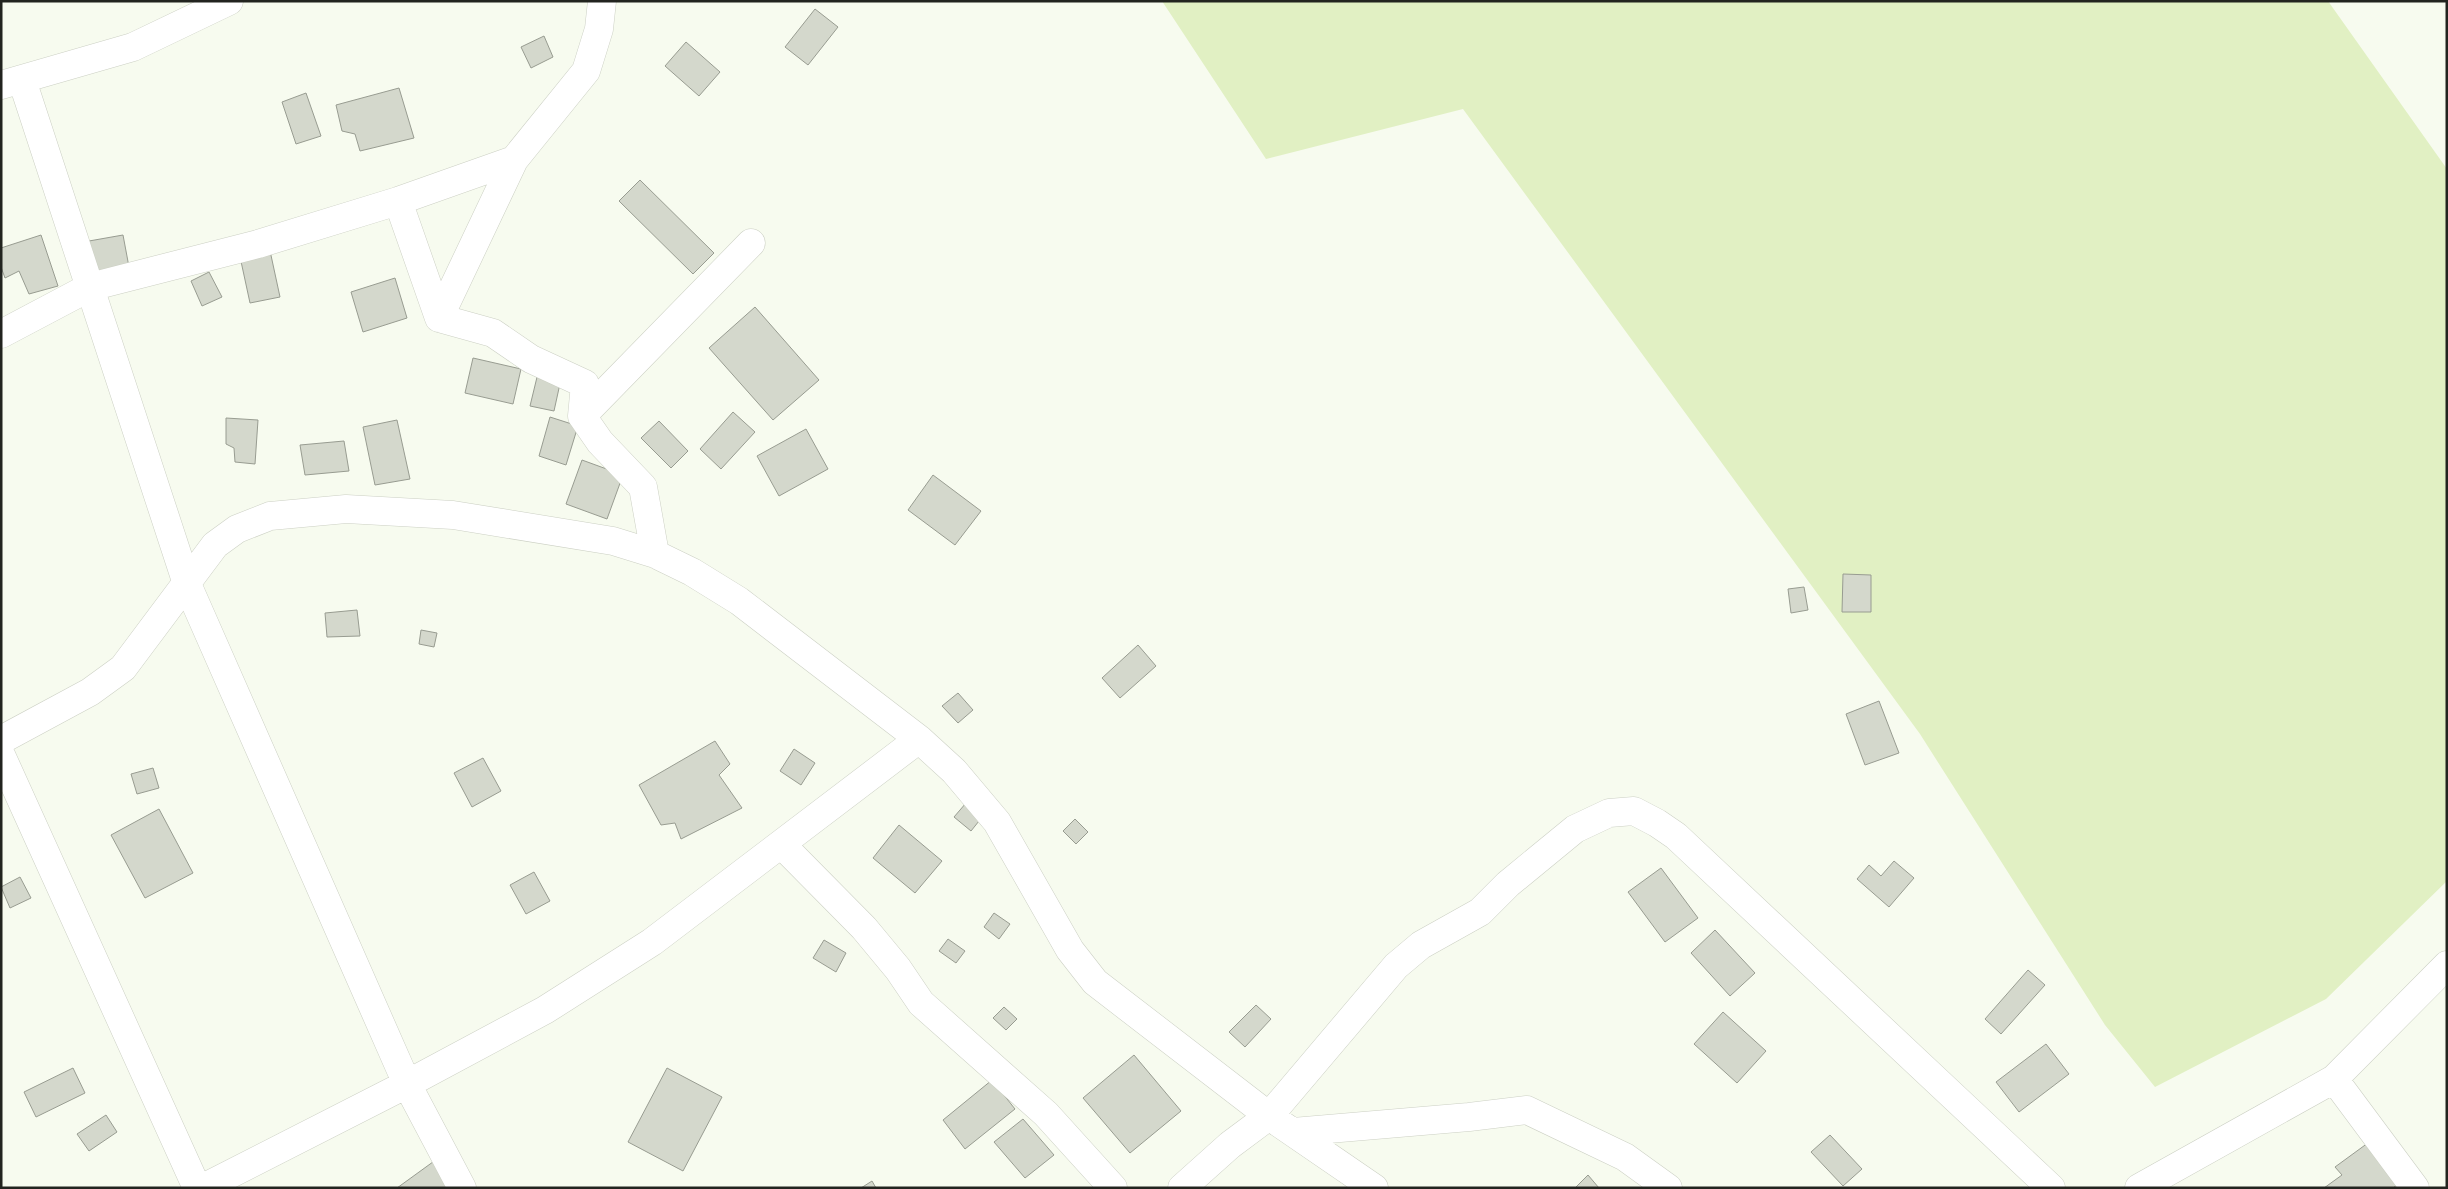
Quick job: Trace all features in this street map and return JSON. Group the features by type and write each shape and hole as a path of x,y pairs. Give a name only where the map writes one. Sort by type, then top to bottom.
{"street":[{"path":"229,1 134,47 11,82 90,287 187,584 407,1084 462,1188"},
{"path":"440,318 514,160 586,71 599,29 602,1"},
{"path":"1,334 90,287 258,244 398,201 514,160"},
{"path":"398,201 440,318"},
{"path":"582,416 750,243"},
{"path":"440,318 493,333 531,358 585,384 582,416 600,442 643,488 655,554"},
{"path":"1,740 90,692 123,668 215,545 237,529 270,516 346,509 453,515 613,541 655,554 692,572 739,601 919,739 954,771 997,822 1070,950 1095,982 1269,1116 1374,1188"},
{"path":"202,1188 407,1084 546,1010 652,942 919,739"},
{"path":"1,755 197,1188"},
{"path":"1182,1188 1230,1145 1269,1116 1360,1006 1396,966 1421,945 1480,912 1508,884 1575,829 1609,813 1634,811 1676,836 2052,1188"},
{"path":"782,845 864,928 898,969 921,1003 1046,1114 1113,1188"},
{"path":"2139,1188 2334,1079 2447,965"},
{"path":"2334,1079 2415,1188"},
{"path":"1293,1132 1469,1117 1527,1110 1625,1157 1668,1188"}],"green space":[{"path":"1162,1 2328,1 2447,169 2447,881 2326,999 2155,1087 2105,1025 1920,734 1463,109 1266,159"}],"building":[{"path":"815,9 838,27 808,65 785,47"},
{"path":"544,36 553,57 531,68 521,47"},
{"path":"686,42 720,72 699,96 665,66"},
{"path":"399,88 414,138 360,151 355,134 342,131 336,105"},
{"path":"306,93 321,136 296,144 282,102"},
{"path":"640,180 714,253 693,274 619,201"},
{"path":"41,235 58,286 29,294 19,271 5,278 1,267 1,248"},
{"path":"123,235 129,267 95,273 89,241"},
{"path":"269,246 280,297 250,303 239,252"},
{"path":"209,272 222,297 202,306 191,281"},
{"path":"395,278 407,318 363,332 351,292"},
{"path":"755,307 819,380 773,420 709,348"},
{"path":"473,358 521,369 513,404 465,393"},
{"path":"538,373 561,379 554,411 530,406"},
{"path":"733,412 755,432 721,469 700,449"},
{"path":"550,417 578,426 566,465 539,456"},
{"path":"226,418 258,420 255,464 235,462 234,448 226,444"},
{"path":"397,420 410,479 375,485 363,427"},
{"path":"659,421 688,451 671,468 641,438"},
{"path":"806,429 828,469 779,496 757,456"},
{"path":"344,441 349,471 305,475 300,445"},
{"path":"582,460 623,475 607,519 566,504"},
{"path":"933,475 981,511 955,545 908,510"},
{"path":"1843,574 1871,575 1871,612 1842,612"},
{"path":"1804,587 1808,610 1791,613 1788,589"},
{"path":"357,610 360,636 327,637 325,613"},
{"path":"421,630 437,633 434,647 419,644"},
{"path":"1138,645 1156,666 1120,698 1102,678"},
{"path":"958,693 973,710 958,723 942,706"},
{"path":"1879,701 1899,753 1865,765 1846,714"},
{"path":"715,741 730,764 719,775 742,808 681,839 675,823 661,825 639,785"},
{"path":"794,749 815,763 801,785 780,771"},
{"path":"483,758 501,791 472,807 454,773"},
{"path":"153,768 159,788 137,794 131,774"},
{"path":"966,803 983,816 971,831 954,817"},
{"path":"159,809 193,873 145,898 111,835"},
{"path":"1075,819 1088,832 1076,844 1063,831"},
{"path":"899,825 942,861 915,893 873,858"},
{"path":"1894,861 1914,878 1889,907 1857,879 1869,865 1881,876"},
{"path":"1661,868 1698,918 1665,942 1628,892"},
{"path":"534,872 550,901 526,914 510,885"},
{"path":"20,877 31,898 10,908 1,887"},
{"path":"994,913 1010,924 999,939 984,927"},
{"path":"1715,930 1755,973 1730,996 1691,953"},
{"path":"948,939 965,951 956,963 939,951"},
{"path":"824,940 846,953 836,972 813,958"},
{"path":"2028,970 2045,985 2001,1034 1985,1019"},
{"path":"1256,1005 1271,1019 1245,1047 1229,1032"},
{"path":"1004,1007 1017,1019 1006,1030 993,1018"},
{"path":"1723,1012 1766,1051 1737,1083 1694,1044"},
{"path":"2046,1044 2069,1074 2019,1112 1996,1082"},
{"path":"1134,1055 1181,1111 1130,1153 1083,1098"},
{"path":"73,1068 85,1093 36,1117 24,1092"},
{"path":"667,1068 722,1097 683,1171 628,1142"},
{"path":"992,1080 1015,1109 965,1149 943,1120"},
{"path":"106,1115 117,1132 89,1151 77,1134"},
{"path":"1023,1119 1054,1155 1025,1178 994,1142"},
{"path":"1830,1135 1862,1169 1843,1186 1811,1152"},
{"path":"2372,1140 2402,1181 2393,1188 2324,1188 2342,1175 2335,1167"},
{"path":"437,1159 453,1182 445,1188 397,1188"},
{"path":"1588,1175 1599,1188 1575,1188"},
{"path":"872,1181 876,1188 861,1188"}]}
